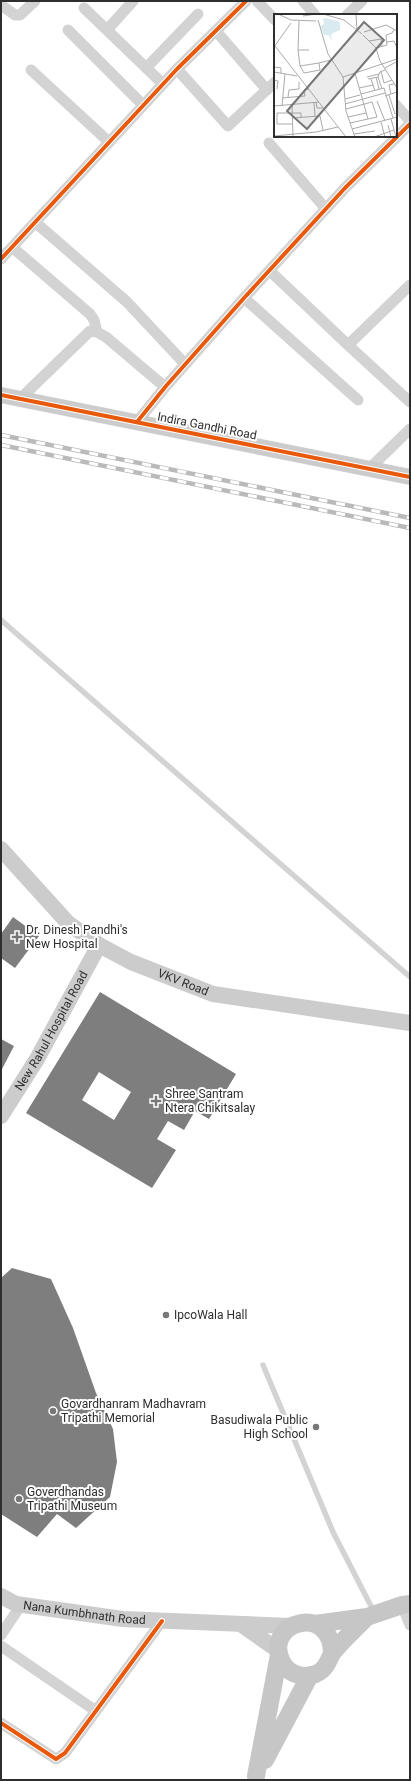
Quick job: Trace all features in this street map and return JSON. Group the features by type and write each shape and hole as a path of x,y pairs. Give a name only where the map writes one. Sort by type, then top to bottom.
{"main road":[{"name":"Indira Gandhi Road","path":"1,395 410,476"},
{"name":"VKV Road","path":"1,849 68,923 99,945 131,962 213,994 410,1023"},
{"name":"New Rahul Hospital Road","path":"1,1116 37,1060 99,945"},
{"name":"Nana Kumbhnath Road","path":"1,1596 21,1605 123,1619 291,1626"},
{"path":"315,1624 370,1615 406,1604"},
{"path":"332,1654 370,1615"},
{"path":"242,1625 279,1653 287,1670 295,1674 305,1676 322,1670 329,1663 332,1654 332,1644 329,1635 322,1628 307,1622 291,1626 280,1639 279,1653 255,1778"},
{"path":"255,1778 310,1675"}],"street":[{"path":"1,5 11,13 20,15 35,1"},
{"path":"107,30 133,1"},
{"path":"1,259 177,69 246,1"},
{"path":"257,1 274,19"},
{"path":"303,1 315,14"},
{"path":"348,14 362,1"},
{"path":"84,8 163,84"},
{"path":"146,68 198,14"},
{"path":"68,30 143,105"},
{"path":"177,69 228,126 271,86 216,31"},
{"path":"31,70 109,142"},
{"path":"397,106 410,121"},
{"path":"137,422 165,387 244,298 326,209 410,124"},
{"path":"268,143 326,209"},
{"path":"35,222 127,302 185,364"},
{"path":"12,247 90,314 94,320 97,332"},
{"path":"270,271 410,402"},
{"path":"348,345 410,285"},
{"path":"244,298 358,400"},
{"path":"20,399 90,331 97,332 106,337 165,387"},
{"path":"370,468 410,430"},
{"path":"406,1604 410,1625"},
{"path":"1,1635 21,1605"},
{"path":"1,1723 56,1759 65,1753 162,1621"},
{"path":"1,1646 96,1711"}],"lane":[{"path":"1,620 410,977"},
{"path":"263,1364 333,1532 370,1615"}],"building":[{"path":"13,917 39,936 15,968 1,958 1,934"},
{"path":"100,992 236,1074 209,1119 195,1111 184,1130 168,1121 157,1139 176,1150 152,1188 26,1113","holes":["99,1072 131,1092 114,1120 82,1100"]},
{"path":"1,1039 14,1046 1,1071"},
{"name":"Govardhanram Madhavram Tripathi Memorial","path":"12,1268 51,1279 73,1328 96,1393 113,1429 117,1462 110,1497 76,1528 57,1514 37,1537 1,1514 1,1278"}],"railway":[{"path":"1,435 410,518"},
{"path":"1,445 410,528"}],"cycle path":[{"path":"1,259 177,69 246,1"},
{"path":"397,137 410,124"},
{"path":"137,422 166,386 244,298 345,188 397,137"},
{"path":"1,395 410,477"},
{"path":"1,1723 56,1759 65,1753 162,1621"}],"place":[{"name":"Dr. Dinesh Pandhi's New Hospital","path":"17,937"},
{"name":"Shree Santram Ntera Chikitsalay","path":"156,1101"},
{"name":"IpcoWala Hall","path":"166,1315"},
{"name":"Govardhanram Madhavram Tripathi Memorial","path":"53,1411"},
{"name":"Basudiwala Public High School","path":"316,1427"},
{"name":"Goverdhandas Tripathi Museum","path":"19,1499"}]}
